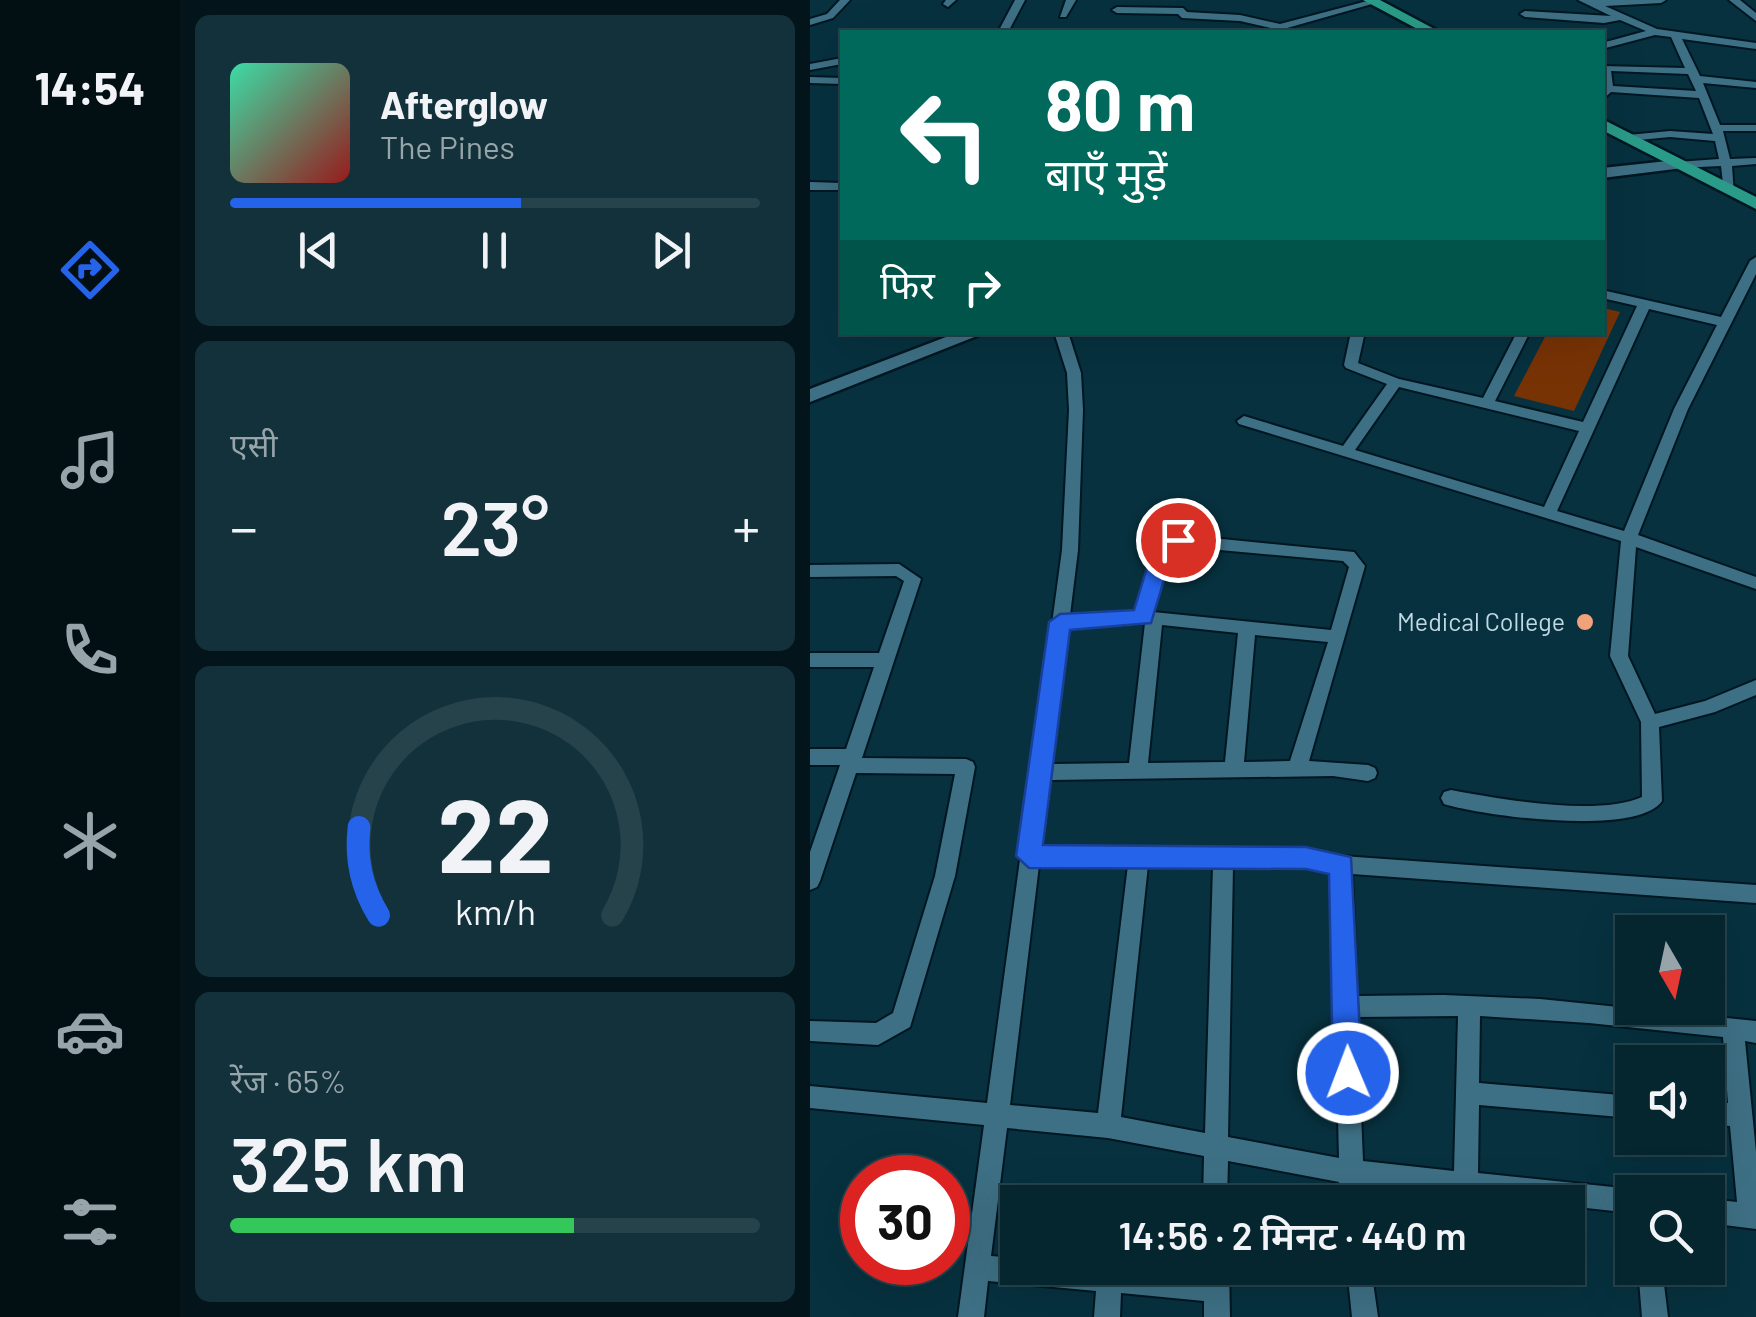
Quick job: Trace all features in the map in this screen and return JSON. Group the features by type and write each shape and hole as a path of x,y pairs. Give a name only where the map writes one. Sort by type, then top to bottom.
{"main road":[{"path":"1372,1 1428,30"},
{"path":"1605,126 1756,204"},
{"path":"1605,173 1677,165"},
{"path":"810,396 970,335"}],"street":[{"path":"810,22 830,16 845,0"},
{"path":"1004,30 1020,0"},
{"path":"1063,15 1071,0"},
{"path":"1588,2 1661,0"},
{"path":"1722,0 1734,0 1756,18"},
{"path":"1117,10 1184,9 1280,26 1372,1"},
{"path":"1588,2 1655,32 1756,46"},
{"path":"1178,29 1184,9"},
{"path":"1525,14 1604,20 1621,16"},
{"path":"1605,45 1655,32"},
{"path":"1675,35 1719,133 1727,159 1730,192"},
{"path":"810,66 840,61"},
{"path":"1605,68 1756,84"},
{"path":"810,80 840,81"},
{"path":"1605,93 1704,96"},
{"path":"1628,138 1756,128"},
{"path":"1677,165 1727,159 1756,161"},
{"path":"810,186 840,188"},
{"path":"1451,798 1550,808 1641,810 1655,794 1650,722 1619,656 1630,538 1680,409 1756,261"},
{"path":"1605,295 1723,322"},
{"path":"1548,514 1646,304"},
{"path":"971,1317 1070,550 1076,410 1074,374 1062,335"},
{"path":"1357,335 1350,365 1395,382 1588,428"},
{"path":"1488,402 1522,335"},
{"path":"1346,452 1395,382"},
{"path":"1244,421 1630,538 1756,583"},
{"path":"1138,771 1148,618 1164,545 1172,540 1348,556 1357,566 1296,770"},
{"path":"810,571 910,574 913,579 812,869"},
{"path":"1060,622 1148,618 1338,636"},
{"path":"1234,769 1246,627"},
{"path":"810,660 886,660"},
{"path":"1650,722 1709,707 1756,687"},
{"path":"810,758 966,767 944,876 902,1020 878,1034 810,1031"},
{"path":"1040,772 1234,769 1368,773"},
{"path":"1029,856 1306,858 1342,865 1756,894"},
{"path":"1108,1126 1138,858"},
{"path":"1214,1185 1223,860"},
{"path":"1342,865 1350,1185"},
{"path":"1347,1007 1586,1011 1745,1030 1739,1115 1753,1216 1725,1212"},
{"path":"1466,1184 1470,1007"},
{"path":"1468,1093 1615,1106"},
{"path":"810,1097 1108,1126 1349,1172 1615,1199"},
{"path":"1725,1114 1739,1115"},
{"path":"977,1267 1000,1269"},
{"path":"1107,1317 1109,1285"},
{"path":"1217,1285 1217,1317"},
{"path":"1361,1285 1365,1317"},
{"path":"1652,1285 1655,1317"}],"shaded area":[{"path":"1605,308 1620,312 1574,411 1514,396 1546,335 1605,335"}],"place":[{"name":"Medical College","path":"1585,622"}],"route":[{"path":"1178,540 1164,545 1143,617 1060,622 1029,856 1306,858 1342,865 1348,1073"}]}
